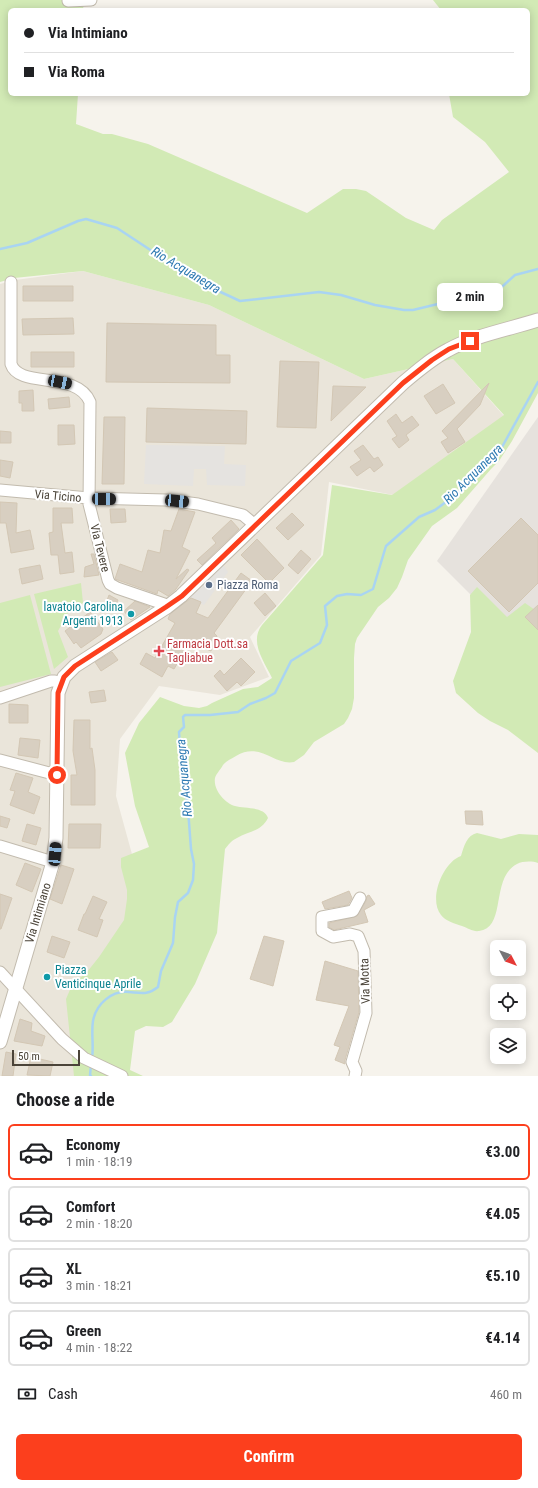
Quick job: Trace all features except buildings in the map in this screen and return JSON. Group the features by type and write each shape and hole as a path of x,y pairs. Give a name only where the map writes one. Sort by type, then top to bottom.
{"street":[{"path":"68,1 91,0"},
{"path":"11,282 5,347 12,368 21,375 73,385 88,396 90,402 89,498"},
{"path":"0,698 50,681 55,681 61,684 64,677 75,666 182,596 403,383 432,360 449,349 470,341 538,320"},
{"name":"Via Ticino","path":"0,490 89,498 166,500 198,504 239,514 247,518 255,525"},
{"name":"Via Tevere","path":"89,498 89,504 110,584 117,588 164,604 166,607"},
{"name":"Via Intimiano","path":"0,1042 53,862 56,838 58,693 61,684"},
{"path":"0,760 57,775"},
{"path":"0,846 53,862"},
{"name":"Via Motta","path":"355,1076 356,1071 352,1062 366,1013 364,951 358,936 350,934 333,937 322,931 322,917 354,911 360,898"},
{"path":"0,972 62,1039 84,1058 122,1076"}],"shaded area":[{"path":"83,271 209,305 364,379 453,359 504,416 393,495 329,482 321,555 250,637 269,677 220,695 159,686 120,739 116,796 138,876 78,1076 0,1076 0,284 15,280"},
{"path":"538,417 538,662 437,561"},
{"path":"146,445 225,446 224,464 246,465 245,486 207,485 206,469 194,469 193,486 144,484"},
{"name":"Piazza Roma","path":"222,563 228,572 204,605 186,597"}],"green space":[{"path":"0,0 84,0 83,8 8,8 8,96 78,96 76,124 103,134 112,134 148,144 307,213 343,189 356,189 366,191 406,218 434,230 442,220 509,172 485,142 453,117 449,96 530,96 530,8 439,8 433,0 538,0 538,393 512,441 499,461 457,508 432,526 408,560 397,588 389,598 378,607 357,638 354,658 354,698 352,709 344,724 314,742 304,755 294,762 280,761 260,752 245,752 226,762 216,775 216,787 220,795 227,802 239,807 263,811 268,818 258,829 235,839 225,849 217,933 195,984 172,1022 163,1027 146,1026 135,1031 130,1070 143,1076 74,1076 66,999 72,985 87,972 99,957 124,920 127,890 121,867 121,858 149,847 135,806 125,753 139,723 160,697 184,706 199,708 207,706 243,689 258,687 272,678 259,652 257,645 258,631 323,555 332,485 392,495 504,415 453,359 364,379 209,305 83,271 14,278 0,282"},
{"path":"81,583 83,603 68,613 58,631 68,657 54,669 34,594"},
{"path":"477,587 507,617 525,603 538,612 538,753 508,730 478,713 456,693 453,681 471,632 470,595"},
{"path":"30,595 51,674 0,687 0,603"},
{"path":"477,833 501,839 519,834 538,835 538,863 522,862 517,864 509,871 500,891 493,921 488,928 479,931 464,927 445,919 437,908 436,900 439,882 443,873 454,860 461,856 468,839"}],"waterway":[{"name":"Rio Acquanegra","path":"0,249 27,243 86,219 117,228 199,282 240,301 319,292 341,295 375,305 404,310 413,310 442,303 475,300 493,295 515,275 538,269"},
{"name":"Rio Acquanegra","path":"92,1058 93,1021 101,1004 106,999 117,993 145,993 158,987 161,971 173,943 178,902 188,893 193,880 194,864 191,849 179,732 184,727 183,717 185,715 210,715 238,712 250,704 275,693 291,661 320,643 327,625 325,606 337,596 347,594 361,595 373,589 386,546 419,517 435,510 458,493 491,459 502,447 538,382"},
{"name":"Rio Acquanegra","path":"91,1065 91,1076"}],"place":[{"name":"Piazza Roma","path":"209,585"},
{"name":"lavatoio Carolina Argenti 1913","path":"131,614"},
{"name":"Farmacia Dott.sa Tagliabue","path":"159,651"},
{"name":"Piazza Venticinque Aprile","path":"47,977"}],"route":[{"path":"57,775 58,693 64,677 68,672 182,596 403,383 432,360 449,349 470,341"}]}
